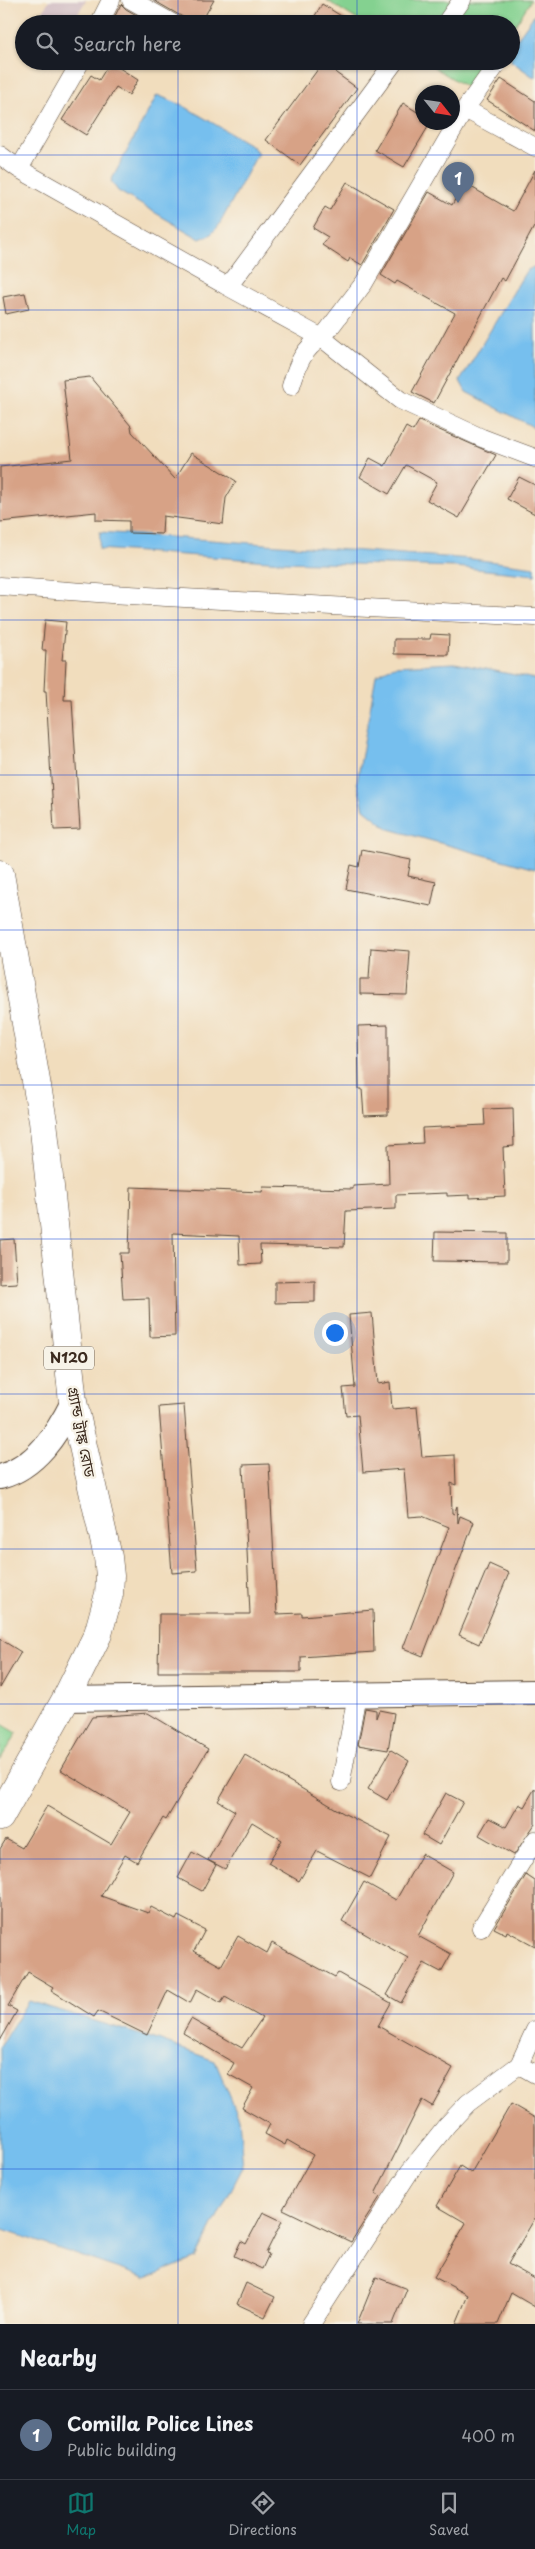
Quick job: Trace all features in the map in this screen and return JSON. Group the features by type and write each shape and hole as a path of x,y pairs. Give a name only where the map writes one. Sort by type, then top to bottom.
{"highway":[{"name":"গ্র্যান্ড ট্রাঙ্ক রোড","path":"0,874 43,1120 73,1402 108,1557 110,1576 105,1616 98,1634 66,1699 0,1817"}],"street":[{"path":"104,15 111,0"},
{"path":"131,0 158,15"},
{"path":"452,15 462,0"},
{"path":"19,169 76,70"},
{"path":"225,285 234,279 388,70"},
{"path":"290,386 298,362 312,344 322,338 364,283 465,109 493,70"},
{"path":"465,109 535,147"},
{"path":"0,155 19,169 322,338 400,400 482,438 535,458"},
{"path":"0,586 535,618"},
{"path":"0,1478 20,1468 41,1452 59,1430 73,1402"},
{"path":"66,1699 535,1692"},
{"path":"341,1782 357,1694"},
{"path":"480,1928 535,1840"},
{"path":"311,2324 410,2171 447,2124 468,2103 519,2066 535,2030"},
{"path":"519,2066 535,2074"}],"shaded area":[{"path":"49,0 86,0 77,15 41,15"}],"green space":[{"path":"326,0 531,0 520,18 520,15 350,15"},
{"path":"439,70 487,70 474,92"},
{"path":"0,1723 17,1733 0,1761"}],"water":[{"path":"535,14 535,78 520,67 520,35"},
{"path":"157,95 182,105 252,146 258,153 218,227 210,235 200,239 118,191 111,181"},
{"path":"535,266 535,428 466,392 460,381 526,271"},
{"path":"100,532 472,559 535,567 535,575 456,567 283,562 99,549"},
{"path":"455,663 535,679 535,869 389,829 364,809 357,782 376,675 394,666"},
{"path":"28,2001 158,2040 215,2061 239,2118 243,2167 196,2258 146,2278 0,2229 0,2046"}],"building":[{"path":"153,0 214,0 205,15 179,15"},
{"path":"121,4 136,15 116,15"},
{"path":"322,4 340,15 315,15"},
{"path":"105,70 122,70 138,80 129,95 116,87 86,135 62,120 91,75 99,80"},
{"path":"317,70 338,70 336,73 357,88 300,165 266,140"},
{"path":"501,79 535,101 535,131 487,100"},
{"path":"403,103 415,111 415,130 426,130 404,167 375,150"},
{"path":"535,170 535,225 505,281 501,278 434,403 412,392 455,313 397,281 395,284 381,275 429,192 452,205 464,183 513,211"},
{"path":"347,182 394,209 362,265 350,258 348,262 322,245 328,237 313,228 325,207 330,210"},
{"path":"25,293 29,309 6,314 3,297"},
{"path":"90,377 131,426 132,432 175,479 191,453 236,481 226,498 223,524 163,516 162,534 129,533 129,521 96,520 96,512 0,522 0,467 72,459 63,380"},
{"path":"419,421 496,455 459,518 427,500 437,482 406,465 389,494 360,477 370,458 385,466 406,427 413,431"},
{"path":"519,477 535,485 535,514 507,499"},
{"path":"45,620 66,622 62,660 66,660 64,700 72,700 80,829 54,830 46,691 44,691 46,650 42,650"},
{"path":"431,634 449,635 448,655 394,654 394,639 430,639"},
{"path":"362,850 411,860 408,876 436,882 431,906 346,889 351,865 359,867"},
{"path":"371,948 410,951 407,995 360,994 360,979 369,979"},
{"path":"388,1025 388,1115 364,1116 362,1089 359,1089 358,1026"},
{"path":"513,1108 514,1146 503,1147 505,1196 470,1198 470,1195 447,1196 447,1193 396,1195 396,1209 346,1211 344,1247 260,1245 261,1264 240,1265 239,1236 173,1233 175,1336 150,1337 149,1298 123,1299 120,1253 129,1253 131,1187 262,1192 263,1187 353,1189 353,1186 389,1184 388,1145 423,1143 422,1128 485,1125 484,1109"},
{"path":"435,1232 507,1233 507,1262 434,1261"},
{"path":"14,1239 17,1283 0,1284 0,1240"},
{"path":"315,1281 315,1302 275,1303 275,1282"},
{"path":"372,1313 378,1384 390,1382 392,1409 417,1407 422,1457 455,1455 456,1485 451,1483 452,1513 454,1514 457,1506 458,1523 460,1516 474,1522 423,1656 403,1648 449,1527 422,1516 408,1517 404,1469 363,1472 358,1415 346,1416 343,1388 355,1387 349,1315"},
{"path":"184,1405 197,1571 172,1573 159,1407"},
{"path":"269,1464 277,1614 302,1613 302,1616 373,1610 374,1652 301,1657 301,1672 158,1672 159,1614 250,1614 243,1465"},
{"path":"489,1564 509,1573 479,1644 459,1635"},
{"path":"0,1639 21,1652 0,1688"},
{"path":"365,1708 376,1710 376,1718 379,1710 394,1713 388,1750 358,1745"},
{"path":"148,1713 208,1749 166,1820 163,1818 137,1862 125,1855 101,1896 148,1913 151,1907 176,1920 178,1916 205,1930 194,1951 221,1966 238,1936 267,1953 272,1943 335,1977 338,1973 391,2003 378,2026 453,2068 432,2106 422,2100 375,2194 380,2197 351,2242 283,2209 313,2155 287,2140 285,2145 265,2134 270,2124 242,2108 253,2088 228,2074 234,2063 183,2033 191,2019 242,2048 262,2018 225,1997 221,2003 197,1989 190,2003 168,1990 147,2035 98,2011 94,2017 51,1990 53,1987 28,1972 8,2006 17,2011 0,2041 0,1849 6,1839 22,1848 47,1806 111,1844 130,1812 61,1770 92,1717"},
{"path":"391,1750 409,1761 387,1800 368,1789"},
{"path":"245,1755 343,1813 391,1837 370,1878 317,1851 299,1881 268,1863 282,1840 252,1822 225,1869 208,1860 235,1811 218,1801"},
{"path":"535,1788 535,1824 514,1855 479,1835 489,1818 506,1827 519,1804 524,1807"},
{"path":"446,1793 463,1802 439,1845 422,1835"},
{"path":"192,1852 216,1865 202,1891 178,1878"},
{"path":"422,1854 453,1872 418,1936 451,1954 441,1972 424,1963 401,2003 387,1995 408,1958 342,1921 364,1882 396,1900"},
{"path":"526,1875 535,1881 535,1946 507,1931 506,1934 494,1928"},
{"path":"511,2104 535,2118 535,2218 508,2264 535,2279 535,2307 511,2293 498,2324 456,2324 468,2295 434,2277 466,2223 437,2206 460,2166 471,2173"},
{"path":"263,2212 282,2221 266,2253 269,2254 262,2269 234,2256 241,2241 246,2244"},
{"path":"376,2277 407,2289 393,2324 357,2324"},
{"path":"246,2283 275,2297 265,2317 237,2304"}],"place":[{"name":"Comilla Police Lines","path":"458,203"}]}
